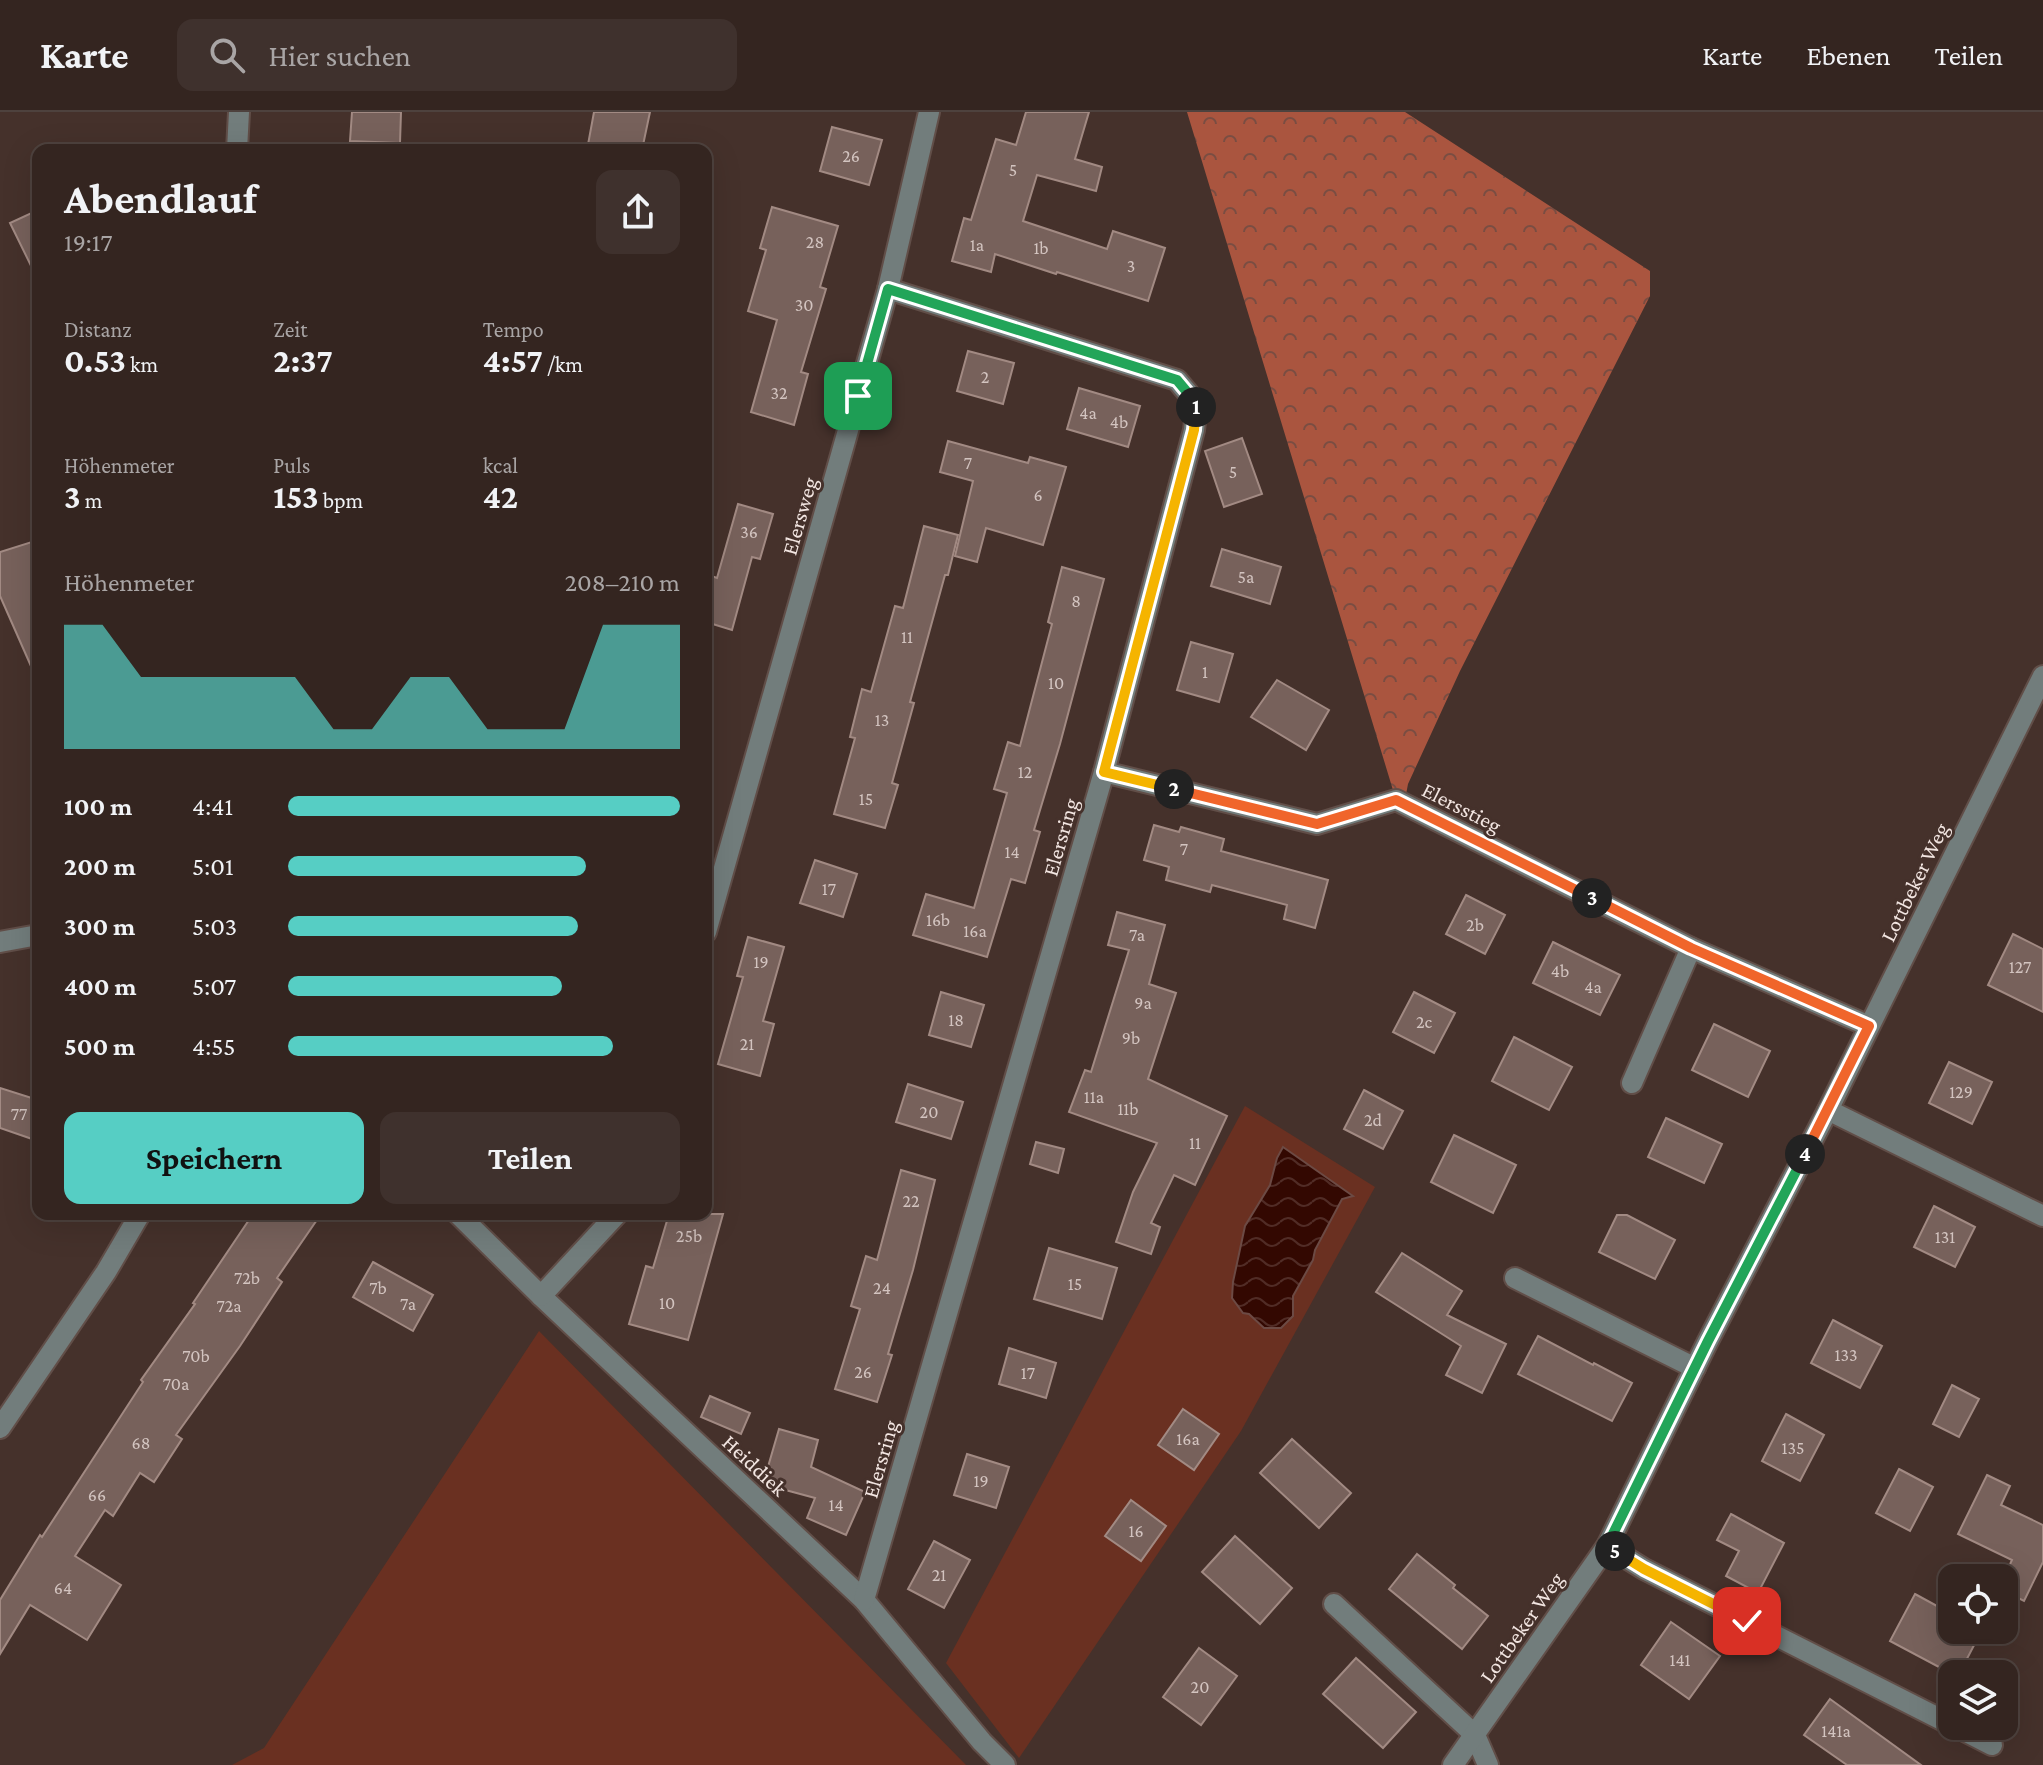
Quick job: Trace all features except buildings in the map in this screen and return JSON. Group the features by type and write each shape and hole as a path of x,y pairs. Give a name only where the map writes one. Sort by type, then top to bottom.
{"street":[{"path":"237,144 239,112"},
{"name":"Elersweg","path":"712,911 888,289 929,112"},
{"name":"Elersring","path":"864,1600 1104,772 1194,430 1197,404 1177,380 888,289"},
{"name":"Lottbeker Weg","path":"1453,1765 1607,1546 2043,676"},
{"name":"Elersstieg","path":"1104,772 1317,824 1396,800 1691,948 1869,1026"},
{"path":"0,942 32,936"},
{"path":"1632,1083 1691,948"},
{"path":"1828,1110 2043,1216"},
{"path":"0,1428 106,1272 136,1220"},
{"name":"Heiddiek","path":"464,1220 864,1600 982,1742 1005,1765"},
{"path":"541,1296 611,1220"},
{"path":"1515,1278 1695,1368"},
{"path":"1607,1546 1644,1569 1938,1717"},
{"path":"1334,1604 1475,1735 1488,1765"},
{"path":"1982,1740 1992,1745"}],"shaded area":[{"path":"1245,1106 1375,1187 1241,1431 1019,1758 946,1663"},
{"path":"539,1331 966,1765 232,1765 264,1748"}],"green space":[{"path":"1187,112 1405,112 1650,271 1650,296 1460,671 1408,784 1404,805 1396,800"}],"water":[{"path":"1283,1147 1353,1196 1342,1199 1315,1250 1313,1260 1293,1296 1293,1316 1281,1328 1264,1328 1249,1314 1243,1313 1232,1298 1233,1282 1245,1226 1270,1185"}],"route":[{"path":"858,396 888,289 1177,380 1197,404 1194,430 1104,772 1317,824 1396,800 1691,948 1869,1026 1607,1546 1644,1569 1747,1621"}]}
